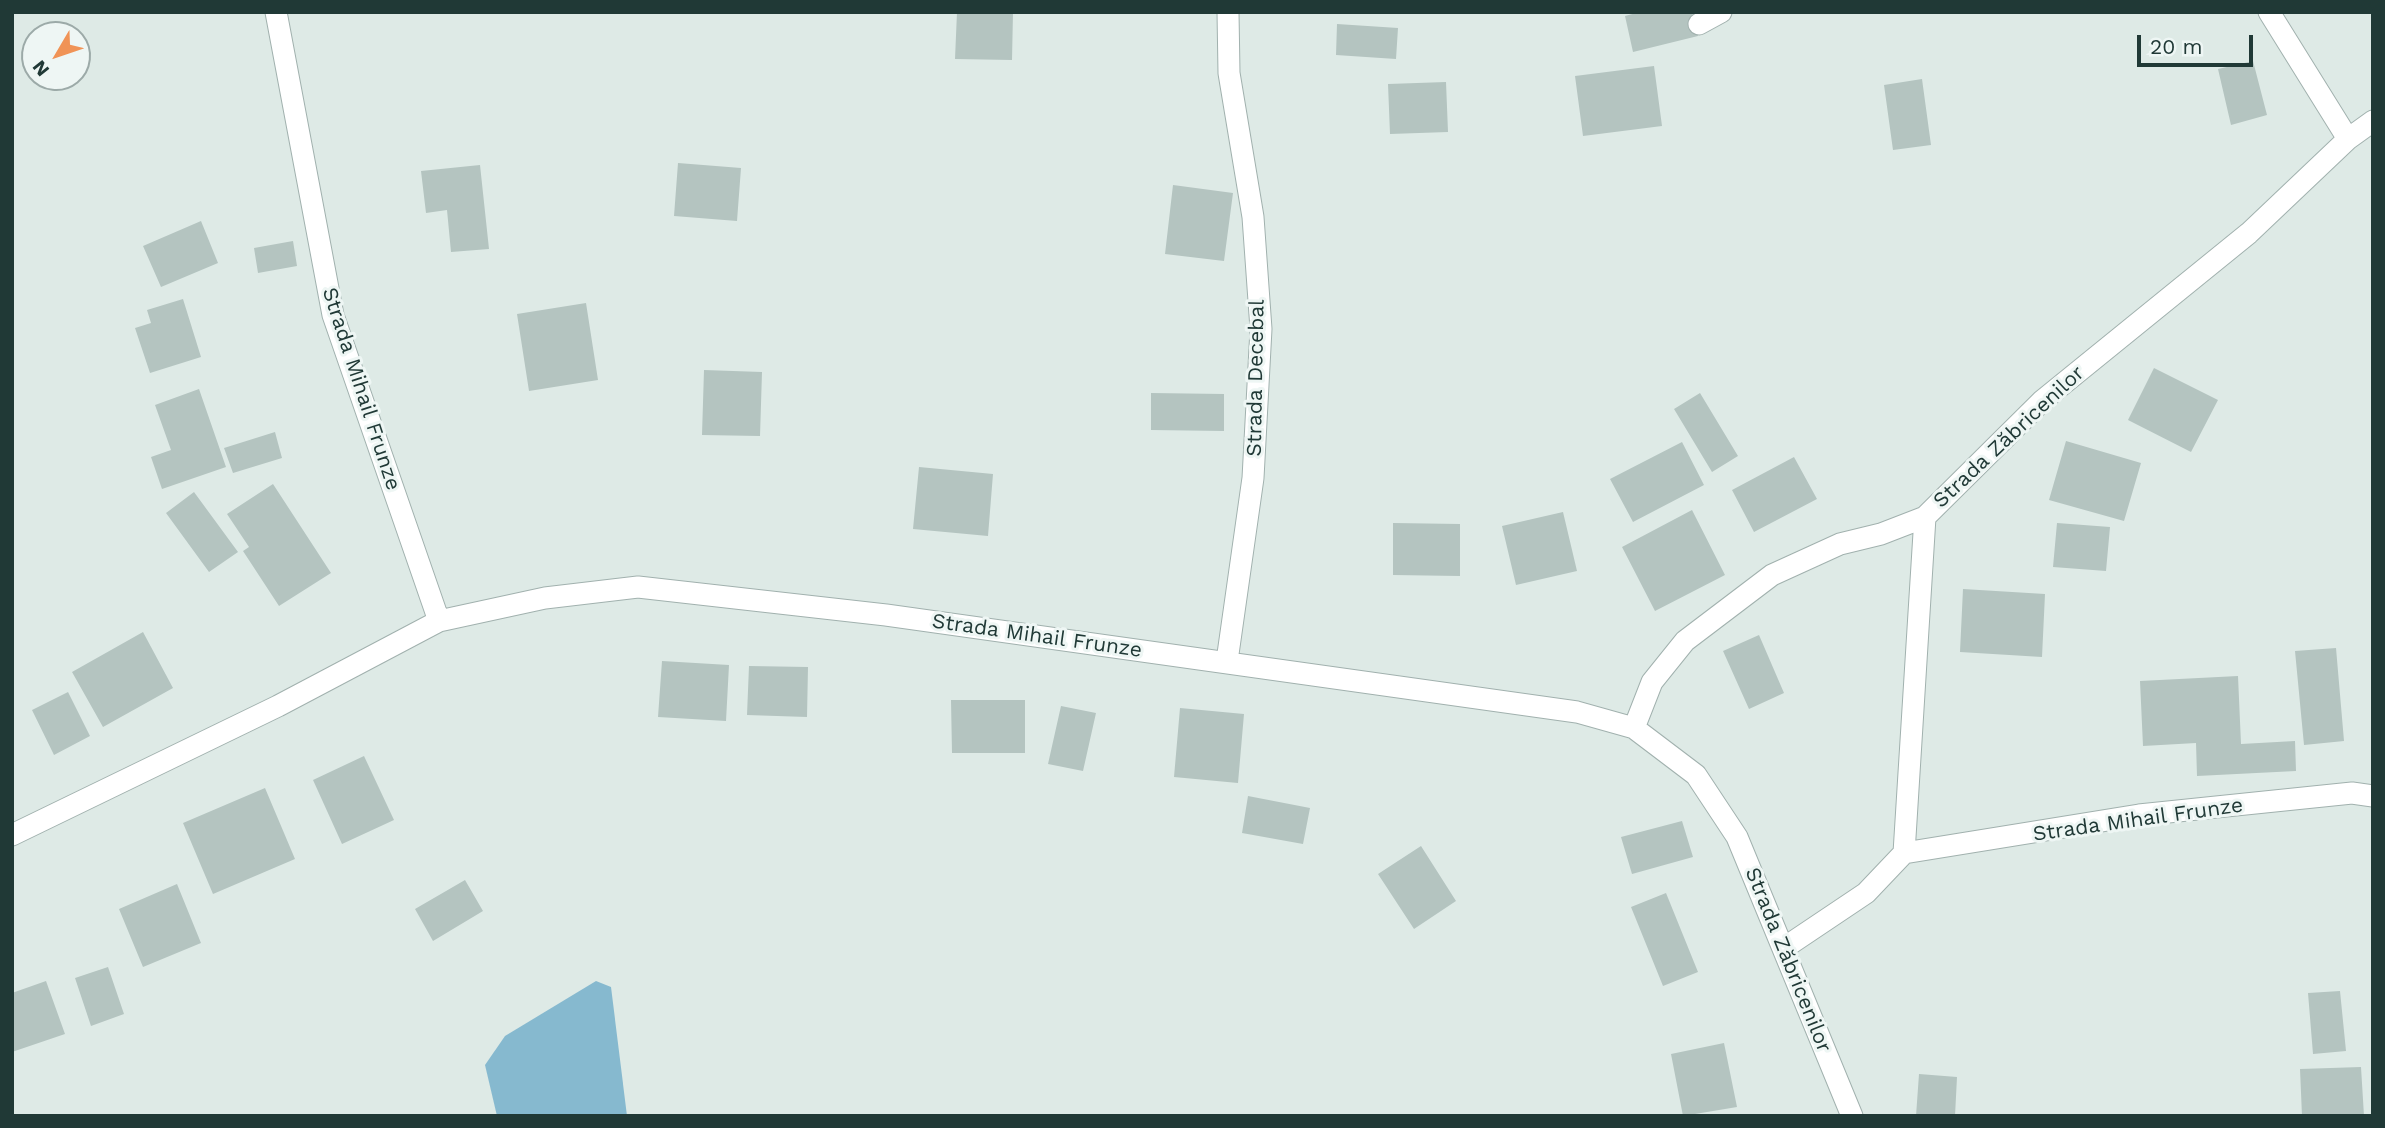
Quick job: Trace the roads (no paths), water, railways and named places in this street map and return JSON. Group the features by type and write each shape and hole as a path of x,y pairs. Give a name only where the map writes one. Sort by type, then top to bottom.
{"street":[{"name":"Strada Mihail Frunze","path":"276,12 333,315 439,621"},
{"name":"Strada Decebal","path":"1227,661 1253,478 1261,329 1253,217 1229,73 1228,12"},
{"path":"1699,24 1721,12"},
{"path":"2269,12 2347,139"},
{"name":"Strada Zăbricenilor","path":"1852,1116 1737,837 1696,775 1634,728 1652,682 1685,641 1772,575 1840,544 1881,534 1925,516 2042,401 2249,233 2347,139 2373,121"},
{"path":"1784,948 1866,894 1904,853 1925,516"},
{"name":"Strada Mihail Frunze","path":"12,835 278,706 439,621 545,598 638,586 886,615 1227,661 1577,712 1634,728"},
{"name":"Strada Mihail Frunze","path":"1904,853 2138,815 2352,793 2373,796"}],"water":[{"path":"596,981 611,987 627,1116 497,1116 485,1065 505,1036"}]}
